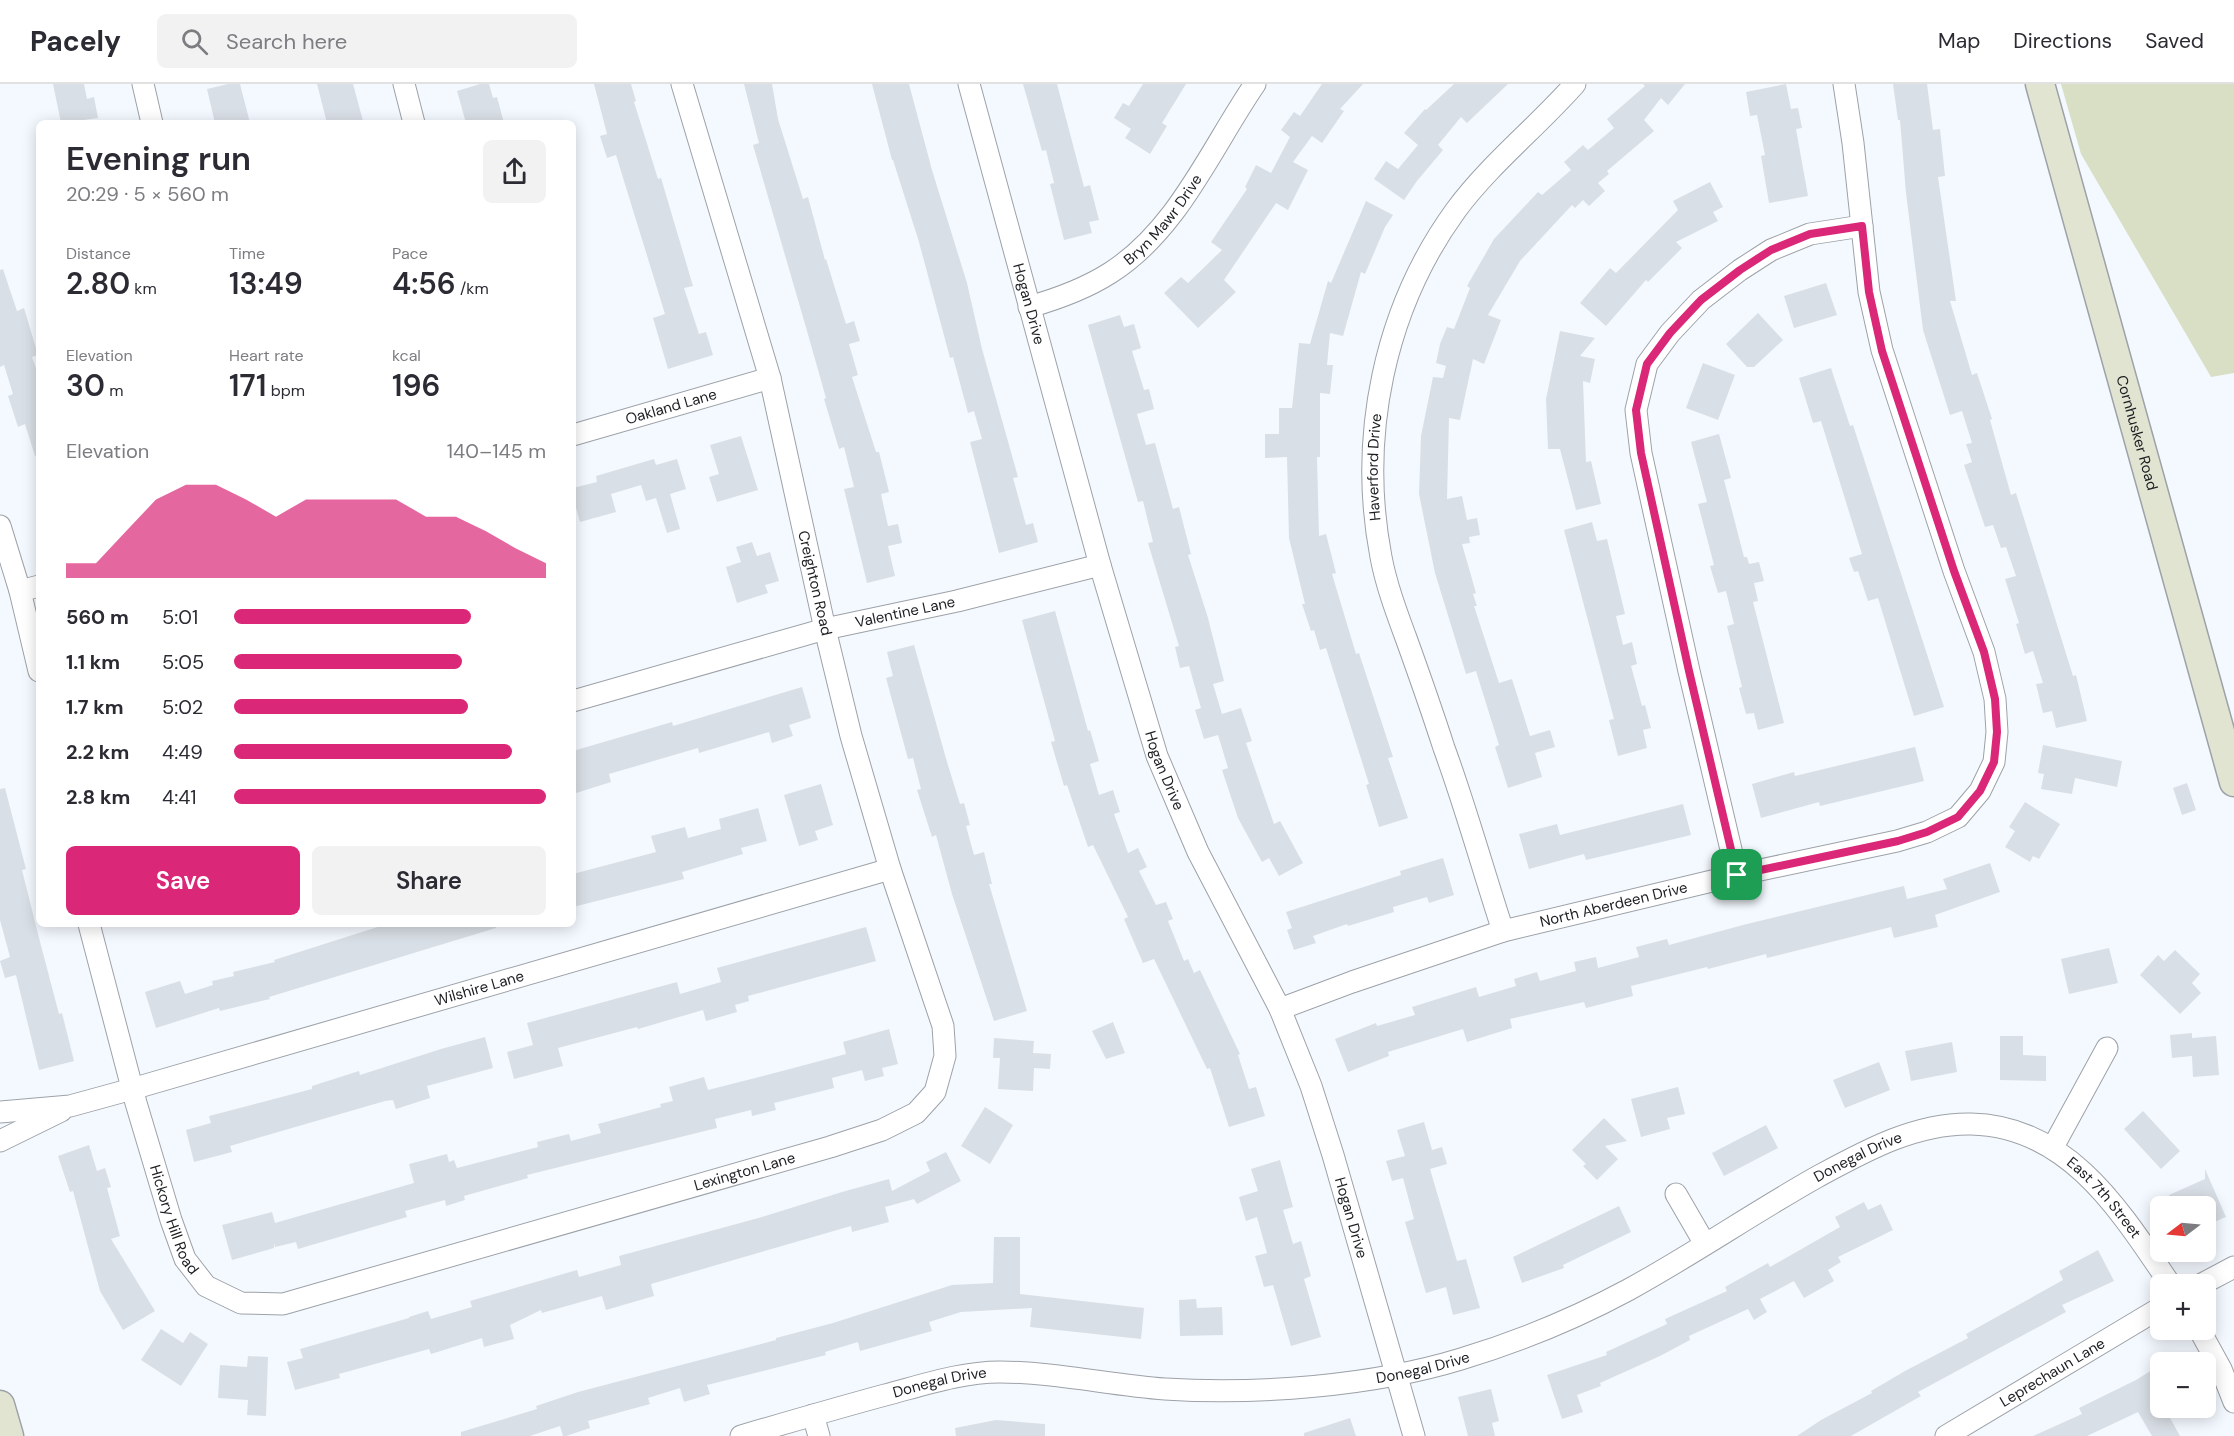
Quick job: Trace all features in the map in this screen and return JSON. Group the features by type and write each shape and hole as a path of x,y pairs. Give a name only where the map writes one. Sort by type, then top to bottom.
{"main road":[{"name":"Cornhusker Road","path":"2040,84 2234,782"},
{"path":"0,1405 9,1436"}],"street":[{"path":"142,84 151,120"},
{"path":"404,84 413,120"},
{"name":"Creighton Road","path":"682,84 770,378 851,736 890,869 944,1026 945,1056 938,1081"},
{"name":"Hogan Drive","path":"969,84 1100,565 1157,756 1198,852 1280,1009 1311,1086 1414,1436"},
{"name":"Bryn Mawr Drive","path":"1029,307 1094,282 1123,264 1145,244 1178,204 1255,84"},
{"name":"Haverford Drive","path":"1503,931 1470,825 1393,602 1381,559 1372,481 1373,443 1385,362 1396,326 1422,265 1457,210 1478,184 1575,84"},
{"path":"1737,875 1646,476 1636,410 1647,364 1670,333 1701,300 1771,250 1810,234 1862,226 1844,84"},
{"name":"North Aberdeen Drive","path":"1280,1009 1503,931 1737,875 1898,841 1927,832 1958,817 1980,791 1994,762 1997,732 1995,699 1984,652 1882,351 1869,292 1862,226"},
{"name":"Oakland Lane","path":"576,434 770,378"},
{"path":"0,526 29,589 36,646"},
{"name":"Valentine Lane","path":"576,700 825,629 957,601 1100,565"},
{"name":"Wilshire Lane","path":"0,1112 70,1106 890,869"},
{"name":"Hickory Hill Road","path":"89,927 132,1089 171,1220 185,1259 206,1286 241,1303 283,1304 532,1234"},
{"path":"2053,1147 2107,1048"},
{"name":"Lexington Lane","path":"532,1234 882,1130 916,1113 935,1092 938,1081"},
{"name":"Wilshire Lane","path":"0,1141 70,1106"},
{"name":"Donegal Drive","path":"741,1436 955,1376 1000,1372 1164,1389 1230,1390 1302,1387 1395,1374 1459,1360 1530,1335 1626,1291 1855,1156 1908,1134 1943,1125 1975,1124 2014,1131 2053,1147"},
{"name":"East 7th Street","path":"2053,1147 2074,1163 2106,1195 2163,1274"},
{"path":"1676,1194 1705,1244"},
{"path":"2216,1277 2234,1267"},
{"name":"Leprechaun Lane","path":"1946,1436 2150,1314"},
{"path":"2205,1340 2221,1369 2234,1402"},
{"path":"813,1415 819,1436"}],"green space":[{"path":"2061,84 2234,84 2234,373 2211,377 2081,154"}],"building":[{"path":"53,84 84,84 87,99 94,97 98,118 60,120"},
{"path":"240,84 249,120 214,120 207,89"},
{"path":"317,84 353,84 363,120 326,120"},
{"path":"480,84 489,84 493,98 497,97 503,120 465,120 457,91"},
{"path":"594,84 631,84 636,101 634,102 658,179 661,178 693,286 684,288 699,334 706,332 713,355 668,369 653,318 665,314 616,155 607,158 600,136 607,134"},
{"path":"744,84 772,84 778,119 803,199 808,197 846,324 854,321 860,341 849,344 858,375 852,377 876,452 879,452 889,492 881,494 888,526 898,524 902,543 888,546 895,576 867,583 844,489 854,487 844,447 839,449 824,399 826,398 753,145 759,143"},
{"path":"872,84 909,84 932,170 967,283 982,349 1018,477 1013,478 1026,525 1033,523 1038,542 999,553 970,442 982,439 974,411 968,413 953,357 950,358 919,242 892,160"},
{"path":"1023,84 1057,84 1084,187 1090,185 1099,220 1089,222 1092,233 1064,240 1050,184 1054,183 1046,150 1042,151"},
{"path":"1143,84 1186,84 1162,123 1167,126 1150,154 1125,138 1131,129 1114,118 1123,103 1129,106"},
{"path":"1322,84 1363,84 1340,109 1344,111 1322,143 1312,136 1293,162 1308,170 1288,210 1276,203 1224,280 1236,292 1198,328 1164,293 1181,277 1188,283 1222,250 1211,242 1247,189 1245,187 1256,165 1271,173 1290,137 1281,130 1294,112 1300,116"},
{"path":"1454,84 1508,84 1467,123 1461,117 1438,145 1443,150 1404,200 1374,179 1386,161 1398,169 1418,145 1404,133 1425,109"},
{"path":"1643,84 1685,84 1668,105 1661,98 1644,120 1654,131 1607,171 1609,174 1598,183 1605,191 1589,206 1583,200 1575,208 1572,205 1520,261 1488,315 1501,320 1484,364 1473,359 1460,420 1449,418 1447,499 1462,496 1467,520 1477,518 1480,535 1469,537 1470,543 1462,544 1476,593 1473,594 1477,606 1474,606 1499,683 1512,679 1530,736 1550,730 1555,747 1535,753 1542,777 1508,788 1495,747 1499,745 1476,671 1466,674 1435,573 1419,494 1421,436 1433,377 1443,378 1446,366 1436,363 1440,344 1447,327 1454,329 1470,288 1467,286 1494,239 1538,192 1542,195 1571,170 1564,162 1583,145 1588,150 1614,128 1607,119 1645,86"},
{"path":"1786,84 1791,109 1798,108 1802,128 1796,129 1808,196 1769,203 1761,156 1765,155 1757,115 1750,116 1746,92"},
{"path":"1893,84 1927,84 1933,130 1940,129 1945,176 1938,177 1956,301 1950,301 1972,375 1977,373 1992,419 1990,420 2011,495 2016,493 2073,676 2076,675 2087,721 2056,728 2052,711 2043,713 2036,684 2043,683 2033,651 2025,654 2016,624 2019,623 2005,579 2016,576 2006,547 2001,548 1993,525 1985,527 1964,465 1972,462 1966,444 1972,443 1962,411 1950,415 1923,330 1906,193 1900,120 1898,120"},
{"path":"1710,182 1723,207 1713,212 1718,221 1676,242 1682,248 1648,282 1646,280 1606,326 1580,303 1610,268 1616,273 1678,210 1673,201"},
{"path":"1366,201 1393,215 1385,227 1365,274 1361,272 1343,336 1330,333 1327,365 1333,365 1330,394 1320,393 1320,457 1317,457 1319,536 1326,534 1336,573 1332,574 1356,654 1359,653 1393,757 1388,758 1408,818 1379,827 1366,785 1369,784 1326,648 1320,650 1302,604 1305,604 1289,538 1287,457 1265,458 1265,434 1279,434 1279,408 1292,408 1299,343 1310,344 1328,281 1331,283"},
{"path":"3,269 17,311 24,308 36,348 36,356 32,357 36,368 36,456 25,424 18,427 8,396 13,394 4,365 0,367 0,270"},
{"path":"1826,283 1837,315 1794,328 1784,296"},
{"path":"1758,313 1783,340 1754,367 1747,367 1726,344"},
{"path":"1120,315 1124,327 1134,324 1141,348 1132,351 1144,390 1149,389 1154,409 1137,414 1146,445 1155,443 1173,509 1179,507 1191,554 1188,555 1208,618 1224,681 1213,684 1222,714 1241,708 1252,741 1246,743 1274,824 1280,821 1303,863 1279,876 1269,858 1262,862 1238,818 1222,770 1228,768 1218,735 1204,739 1195,710 1201,708 1189,666 1180,668 1175,647 1179,646 1148,543 1153,542 1143,501 1138,502 1088,325"},
{"path":"1560,331 1595,338 1580,356 1595,359 1590,383 1583,381 1586,462 1591,461 1601,504 1576,510 1560,449 1548,449 1546,399"},
{"path":"1703,363 1735,375 1718,420 1686,408"},
{"path":"1831,368 1850,426 1853,425 1944,707 1914,716 1878,598 1868,601 1858,571 1854,572 1849,558 1862,554 1821,421 1813,423 1799,378"},
{"path":"1719,434 1731,478 1724,480 1744,557 1747,557 1749,564 1759,562 1764,581 1754,583 1758,601 1753,602 1784,723 1758,730 1754,713 1746,714 1739,688 1742,687 1727,626 1734,624 1726,591 1718,593 1710,566 1714,565 1698,504 1707,502 1691,442"},
{"path":"741,436 758,490 717,502 709,477 719,474 710,445"},
{"path":"654,459 656,465 677,459 686,489 670,494 680,529 667,533 656,498 646,501 641,485 611,494 616,512 580,522 576,508 576,487 597,482 596,476"},
{"path":"1592,522 1597,541 1607,539 1625,614 1616,616 1623,645 1632,642 1637,664 1631,666 1642,706 1645,705 1651,728 1643,730 1647,748 1618,756 1609,720 1614,719 1564,530"},
{"path":"752,542 757,556 770,552 779,581 765,585 768,593 737,603 726,567 741,562 736,547"},
{"path":"1055,611 1088,731 1090,730 1099,761 1090,764 1099,795 1113,790 1120,812 1114,814 1128,853 1138,848 1147,867 1139,871 1156,905 1166,902 1173,919 1168,921 1184,961 1188,959 1194,973 1200,970 1240,1054 1238,1055 1249,1089 1256,1087 1265,1116 1229,1127 1210,1068 1207,1069 1154,959 1143,963 1124,919 1128,917 1093,845 1088,847 1067,785 1064,786 1051,742 1055,741 1022,620"},
{"path":"914,645 960,804 964,803 970,825 966,826 974,855 984,852 992,884 989,884 1027,1011 994,1021 952,894 936,835 932,837 917,790 921,789 913,758 908,759 886,678 893,676 887,652"},
{"path":"802,687 811,718 789,725 793,736 772,743 769,732 699,753 698,748 609,774 611,782 576,793 576,750 672,722 673,726"},
{"path":"2043,745 2122,761 2117,787 2075,778 2072,794 2041,789 2044,774 2038,773"},
{"path":"1915,747 1924,781 1820,806 1819,802 1761,818 1752,784 1794,772 1795,776"},
{"path":"2187,783 2196,810 2182,815 2173,788"},
{"path":"821,784 833,825 815,831 818,840 799,846 784,795"},
{"path":"5,788 26,869 22,870 36,927 74,1061 39,1070 16,975 5,978 0,961 10,957 0,920 0,789"},
{"path":"2025,802 2060,824 2039,859 2033,856 2030,862 2005,847 2015,831 2009,827"},
{"path":"1683,804 1691,835 1586,860 1584,854 1529,869 1519,834 1557,824 1560,835"},
{"path":"758,808 767,841 741,848 743,854 682,872 684,879 576,906 576,873 656,852 651,836 685,827 688,838 721,829 719,819"},
{"path":"1443,858 1454,895 1429,903 1427,897 1393,907 1394,912 1348,926 1347,924 1313,936 1316,943 1294,950 1287,930 1292,928 1286,912 1401,875 1400,871"},
{"path":"1990,863 2000,892 1935,915 1938,927 1894,938 1891,927 1767,958 1766,954 1708,969 1707,967 1631,986 1633,996 1586,1008 1584,1002 1510,1019 1512,1028 1467,1042 1463,1029 1388,1052 1389,1056 1348,1072 1335,1039 1376,1023 1377,1026 1415,1015 1412,1007 1476,987 1479,997 1516,986 1514,979 1537,972 1540,981 1576,971 1574,962 1596,957 1598,968 1639,957 1636,947 1667,939 1669,945 1904,886 1907,899 1947,889 1943,879"},
{"path":"378,927 496,927 269,997 270,999 220,1011 219,1008 156,1028 145,992 180,981 185,994 213,985 212,981 234,976 233,972 275,962 274,960"},
{"path":"866,927 876,961 748,996 749,1001 735,1005 737,1012 706,1021 703,1010 638,1029 637,1027 558,1048 563,1066 514,1079 507,1052 533,1045 527,1023 677,982 680,994 721,982 717,968"},
{"path":"2109,948 2118,983 2069,994 2061,959"},
{"path":"2175,950 2200,974 2192,983 2201,993 2180,1014 2140,975 2158,955 2164,961"},
{"path":"1113,1022 1125,1053 1106,1059 1092,1031"},
{"path":"889,1029 898,1064 882,1068 884,1076 865,1081 862,1070 832,1078 834,1088 774,1103 776,1110 752,1116 751,1110 715,1119 717,1128 527,1175 528,1178 464,1196 465,1200 446,1206 445,1200 405,1211 407,1217 298,1249 296,1242 275,1247 274,1243 274,1248 232,1260 222,1225 272,1212 275,1223 414,1183 409,1164 447,1154 449,1162 454,1160 457,1168 538,1147 537,1142 569,1134 571,1141 601,1133 598,1124 661,1107 660,1104 673,1101 669,1087 704,1077 708,1090 786,1070 846,1054 843,1042"},
{"path":"2192,1033 2192,1038 2216,1036 2219,1075 2193,1077 2192,1056 2172,1058 2170,1035"},
{"path":"2000,1036 2023,1036 2023,1055 2046,1056 2046,1081 2000,1080"},
{"path":"485,1037 493,1068 427,1086 430,1098 396,1109 393,1100 385,1101 230,1146 232,1152 194,1162 186,1130 211,1123 209,1116 312,1089 312,1086 359,1071 360,1075"},
{"path":"994,1038 1034,1041 1033,1053 1051,1054 1050,1069 1034,1068 1033,1091 998,1089 1000,1058 993,1058"},
{"path":"1952,1042 1957,1072 1911,1081 1905,1051"},
{"path":"1879,1062 1890,1090 1845,1108 1833,1080"},
{"path":"1678,1087 1685,1114 1667,1118 1670,1129 1641,1137 1631,1099"},
{"path":"985,1107 1013,1125 990,1164 961,1146"},
{"path":"2143,1111 2180,1151 2161,1169 2124,1129"},
{"path":"1604,1118 1627,1141 1605,1146 1618,1159 1597,1180 1572,1150"},
{"path":"1424,1122 1432,1150 1442,1147 1447,1164 1430,1169 1457,1261 1466,1259 1480,1308 1453,1315 1446,1287 1426,1293 1405,1222 1414,1219 1403,1178 1392,1181 1386,1161 1405,1156 1397,1130"},
{"path":"1766,1125 1778,1148 1724,1176 1712,1153"},
{"path":"89,1145 97,1171 105,1168 111,1187 107,1188 120,1236 111,1239 155,1311 123,1330 100,1291 73,1191 70,1192 58,1156"},
{"path":"946,1152 961,1181 917,1204 914,1199 885,1207 889,1222 852,1232 851,1226 651,1284 654,1296 606,1310 602,1296 542,1313 541,1310 510,1325 514,1339 484,1347 482,1338 431,1354 429,1349 339,1374 340,1378 295,1390 287,1362 303,1358 300,1349 428,1311 431,1319 472,1307 470,1301 577,1270 579,1277 621,1265 619,1256 889,1179 892,1191 930,1171 926,1162"},
{"path":"1280,1160 1293,1207 1283,1210 1293,1244 1301,1241 1311,1276 1304,1279 1321,1337 1291,1346 1273,1285 1264,1287 1255,1256 1267,1253 1257,1217 1246,1221 1239,1197 1258,1191 1251,1169"},
{"path":"2205,1169 2226,1217 2216,1221 2216,1196 2169,1195 2205,1179"},
{"path":"1864,1202 1868,1210 1881,1204 1893,1230 1838,1257 1841,1262 1828,1270 1834,1281 1804,1298 1794,1281 1760,1299 1767,1312 1754,1320 1748,1309 1689,1336 1690,1340 1660,1356 1600,1383 1601,1386 1577,1395 1583,1412 1562,1419 1547,1375 1607,1355 1606,1352 1667,1324 1665,1319 1727,1291 1725,1287 1768,1263 1770,1267 1840,1227 1835,1217"},
{"path":"1619,1206 1631,1232 1563,1265 1564,1268 1522,1283 1513,1257"},
{"path":"994,1237 1020,1237 1020,1294 1144,1308 1141,1339 1030,1327 1032,1308 961,1312 929,1322 932,1331 860,1351 858,1342 825,1352 826,1355 707,1385 710,1394 684,1402 680,1388 648,1398 650,1404 588,1421 590,1428 566,1436 563,1436 560,1426 530,1436 461,1436 461,1432 537,1409 536,1406 578,1392 776,1340 776,1338 833,1323 952,1285 993,1283"},
{"path":"2098,1250 2114,1281 2062,1305 2066,1312 1918,1392 1921,1396 1851,1436 1797,1436 1821,1420 1872,1393 1871,1391 1905,1371 1968,1338 1966,1334 2063,1280 2059,1271"},
{"path":"1196,1299 1197,1308 1222,1307 1223,1335 1180,1336 1179,1300"},
{"path":"161,1329 183,1343 190,1332 208,1344 181,1386 141,1360"},
{"path":"248,1356 268,1357 266,1416 247,1415 248,1400 218,1398 220,1365 247,1367"},
{"path":"2150,1371 2150,1418 2170,1418 2180,1436 2152,1436 2138,1412 2087,1436 2033,1436 2082,1414 2079,1408"},
{"path":"1491,1389 1499,1421 1492,1423 1495,1436 1468,1436 1458,1397"},
{"path":"1350,1418 1356,1436 1304,1436 1304,1433"},
{"path":"996,1420 1045,1424 1045,1436 956,1436 955,1428"}],"route":[{"path":"1862,226 1869,292 1882,351 1954,571 1984,652 1995,699 1997,732 1994,762 1980,791 1958,817 1927,832 1898,841 1737,875 1641,453 1636,410 1647,364 1670,333 1701,300 1771,250 1810,234 1862,226"}]}
